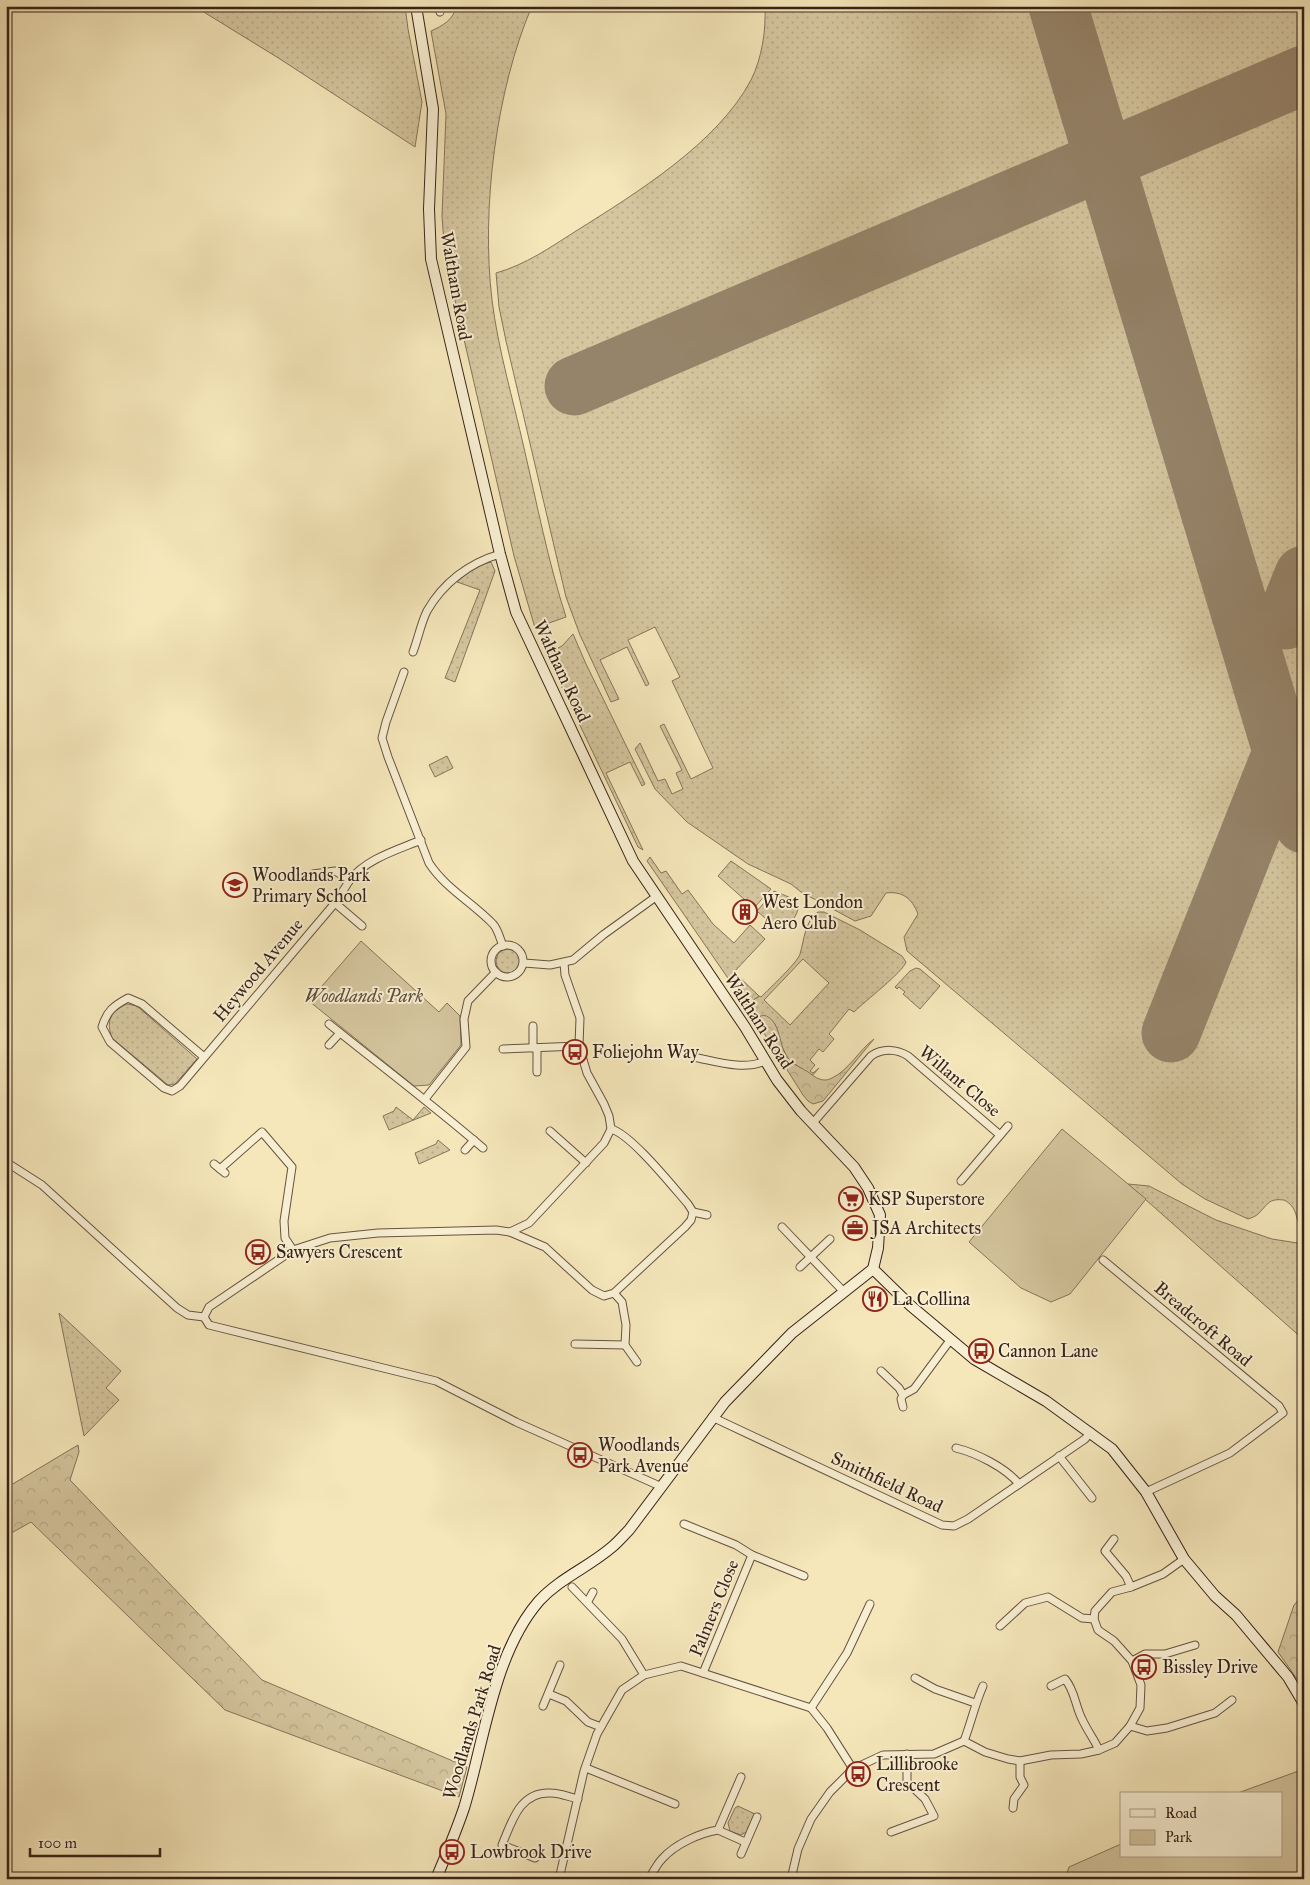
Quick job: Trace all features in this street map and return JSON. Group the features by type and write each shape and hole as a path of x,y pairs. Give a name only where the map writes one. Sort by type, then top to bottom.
{"street":[{"name":"Waltham Road","path":"416,6 433,109 429,208 431,259 500,554 516,612 633,861 707,970 777,1080 812,1124 854,1168 868,1188 880,1215 878,1248 873,1269"},
{"path":"413,652 427,612 443,590 464,570 484,559 500,554"},
{"path":"404,672 382,738 388,757 429,863 436,874 494,925 503,946"},
{"name":"Heywood Avenue","path":"204,1057 142,1004 128,998 116,1004 105,1015 102,1027 110,1042 164,1088 172,1091 180,1086 335,903 350,880 364,867 377,859 420,840"},
{"path":"313,874 335,871 350,880"},
{"path":"524,963 550,966 573,960 603,935 657,896"},
{"path":"335,903 362,926"},
{"path":"508,945 518,949 524,963 519,972 510,977 500,976 492,968 492,957 498,948 503,946 508,945"},
{"path":"510,1232 529,1223 604,1143 611,1129 609,1116 587,1073 579,1046 580,1018 565,975 564,963"},
{"path":"425,1099 466,1047 464,1019 468,1001 496,972"},
{"path":"329,1024 425,1099 483,1148"},
{"path":"533,1026 537,1072"},
{"path":"329,1045 340,1033"},
{"path":"503,1049 579,1046"},
{"name":"Willant Close","path":"812,1124 871,1056 890,1050 908,1056 1000,1135"},
{"path":"693,1057 738,1066 760,1063 765,1060"},
{"name":"Willant Close","path":"961,1181 1008,1126"},
{"path":"611,1129 618,1131 636,1147 688,1204 693,1212 707,1215"},
{"path":"550,1131 586,1163"},
{"path":"214,1164 223,1171 262,1132 292,1167 284,1221 285,1238 293,1250"},
{"path":"466,1150 474,1140"},
{"path":"6,1162 42,1185 177,1308 188,1315 204,1317"},
{"path":"204,1317 209,1306 293,1250 330,1238 378,1233 496,1230 510,1232 532,1240 544,1247 598,1294 604,1296 614,1293 685,1226 691,1220 693,1212"},
{"path":"529,1223 529,1232 532,1240"},
{"path":"782,1227 844,1292"},
{"path":"800,1267 830,1239"},
{"name":"Breadcroft Road","path":"1103,1260 1279,1406 1283,1413 1230,1453 1146,1492"},
{"path":"873,1269 911,1306 974,1358 1046,1401 1112,1449 1146,1492 1184,1558 1288,1678 1304,1704"},
{"name":"Woodlands Park Road","path":"436,1879 464,1808 497,1686 519,1630 538,1602 562,1580 612,1548 634,1524 725,1402 792,1333 873,1269"},
{"path":"614,1293 622,1302 626,1325 626,1345 637,1362"},
{"path":"204,1317 209,1325 436,1381 516,1422 662,1487"},
{"path":"903,1407 901,1399 903,1395 914,1389 951,1339"},
{"path":"575,1344 626,1345"},
{"path":"881,1371 899,1388 903,1395"},
{"name":"Smithfield Road","path":"712,1417 942,1525 954,1526 968,1519 1085,1439 1091,1432"},
{"path":"956,1448 972,1452 1013,1476 1018,1484"},
{"path":"1059,1456 1092,1498"},
{"name":"Palmers Close","path":"684,1524 804,1576"},
{"path":"1114,1540 1105,1551 1126,1576 1131,1587"},
{"name":"Palmers Close","path":"703,1672 752,1555"},
{"path":"964,1741 985,1752 1020,1761 1051,1755 1082,1754 1099,1750 1115,1743 1130,1726 1140,1708 1141,1685 1132,1661 1114,1641 1098,1630 1094,1619 1095,1611 1112,1592 1131,1587 1163,1574 1184,1558"},
{"path":"572,1587 588,1601 622,1639 644,1675"},
{"path":"588,1601 593,1592"},
{"path":"1000,1626 1025,1603 1048,1596 1082,1618 1094,1619"},
{"path":"812,1708 846,1653 870,1604"},
{"path":"1132,1661 1145,1654 1165,1654 1195,1645"},
{"path":"543,1706 560,1665"},
{"path":"559,1879 586,1768 601,1727 622,1690 644,1675 680,1666 812,1708 853,1770"},
{"path":"915,1678 935,1689 976,1703"},
{"path":"1051,1686 1065,1679 1072,1687 1082,1719 1099,1750"},
{"path":"791,1879 798,1849 812,1819 830,1792 853,1770 883,1755 934,1754 964,1741 983,1686"},
{"path":"549,1694 566,1701 588,1722 601,1727"},
{"path":"1130,1726 1147,1731 1167,1728 1215,1713 1232,1700"},
{"path":"891,1832 934,1816 926,1799 907,1782 906,1754"},
{"path":"1013,1808 1014,1799 1024,1785 1020,1777 1020,1761"},
{"path":"586,1768 675,1804"},
{"path":"718,1830 741,1777"},
{"path":"535,1858 502,1845 518,1806 533,1795 551,1793 578,1799"},
{"path":"741,1854 757,1817"},
{"path":"649,1879 662,1859 675,1848 710,1832 718,1830 745,1842"}],"green space":[{"path":"194,6 405,6 422,102 415,147 280,59"},
{"path":"456,6 532,6 519,39 509,75 494,150 490,189 489,265 492,300 506,374 548,554 566,617 535,628 514,556 445,257 442,216 446,114 431,31 450,19"},
{"path":"765,6 1304,6 1304,1234 1295,1211 1284,1200 1272,1201 1257,1215 1248,1219 1205,1199 1182,1184 907,951 904,937 918,914 913,904 906,897 897,893 886,893 871,916 855,921 801,892 791,884 748,864 687,822 655,789 635,749 640,743 658,781 665,779 672,794 683,789 676,773 682,770 660,726 664,724 691,779 713,768 672,681 680,677 655,627 628,640 649,684 646,686 627,647 600,660 619,699 611,702 580,635 566,597 506,341 499,307 496,273 507,270 538,255 624,201 697,146 736,103 755,72 765,25"},
{"path":"491,562 495,571 455,682 445,678 480,590 457,582 473,570"},
{"path":"573,634 645,784 642,786 630,762 606,773 643,850 638,847 546,654 562,646"},
{"path":"447,756 453,768 435,777 429,765"},
{"path":"650,857 661,873 666,871 682,894 688,890 713,924 734,943 750,925 765,939 734,972 736,974 732,984 647,861"},
{"path":"731,861 771,889 754,908 718,876"},
{"path":"774,891 792,899 798,905 796,915 786,925 774,926 757,911"},
{"path":"818,912 824,912 860,930 902,956 906,962 891,979 854,1012 849,1009 829,1034 834,1039 823,1052 819,1049 810,1060 815,1065 810,1071 813,1073 819,1068 812,1076 789,1060 781,1045 775,1024 758,1017 755,1019 746,1005 759,996 761,997 783,976 798,958 808,925","holes":["803,959 829,983 790,1025 764,1000"]},
{"name":"Woodlands Park","path":"361,941 439,1012 447,1003 460,1016 461,1045 429,1085 414,1086 309,1001"},
{"path":"508,949 517,952 520,961 517,970 508,973 499,970 496,961 499,952"},
{"path":"916,968 920,969 940,986 920,1009 903,994 905,992 899,987 897,989 895,987 910,971"},
{"path":"736,974 759,996 746,1005 732,984"},
{"path":"127,1004 137,1006 197,1059 175,1084 168,1085 112,1038 109,1027 111,1018 117,1010"},
{"path":"763,1015 774,1022 789,1060 823,1080 838,1075 874,1039 823,1101 813,1104 803,1095 755,1019"},
{"path":"396,1107 413,1120 424,1107 431,1113 389,1130 383,1116 394,1111"},
{"path":"1062,1129 1146,1199 1070,1294 1051,1302 1021,1288 969,1242"},
{"path":"438,1140 450,1150 419,1164 415,1153 436,1144"},
{"path":"1128,1184 1149,1186 1216,1220 1272,1239 1304,1244 1304,1340"},
{"path":"59,1313 121,1371 106,1388 119,1400 84,1436"},
{"path":"78,1445 79,1452 70,1480 262,1680 467,1767 459,1797 225,1710 31,1522 6,1536 6,1488"},
{"path":"1304,1594 1304,1689 1278,1652 1294,1605"},
{"path":"1304,1769 1304,1879 1065,1879 1069,1867 1120,1844 1120,1858 1282,1858 1282,1792 1241,1792"},
{"path":"738,1806 755,1814 748,1831 741,1835 730,1831 728,1823 735,1808"}],"runway":[{"path":"1058,6 1304,824"},
{"path":"574,386 1304,75"},
{"path":"1286,620 1304,575"},
{"path":"1171,1033 1287,740"}],"place":[{"name":"Woodlands Park Primary School","path":"235,885"},
{"name":"West London Aero Club","path":"745,912"},
{"name":"Foliejohn Way","path":"575,1052"},
{"name":"KSP Superstore","path":"851,1199"},
{"name":"JSA Architects","path":"855,1228"},
{"name":"Sawyers Crescent","path":"258,1252"},
{"name":"La Collina","path":"875,1299"},
{"name":"Cannon Lane","path":"981,1351"},
{"name":"Woodlands Park Avenue","path":"580,1455"},
{"name":"Bissley Drive","path":"1144,1667"},
{"name":"Lillibrooke Crescent","path":"858,1774"},
{"name":"Lowbrook Drive","path":"452,1852"}]}
